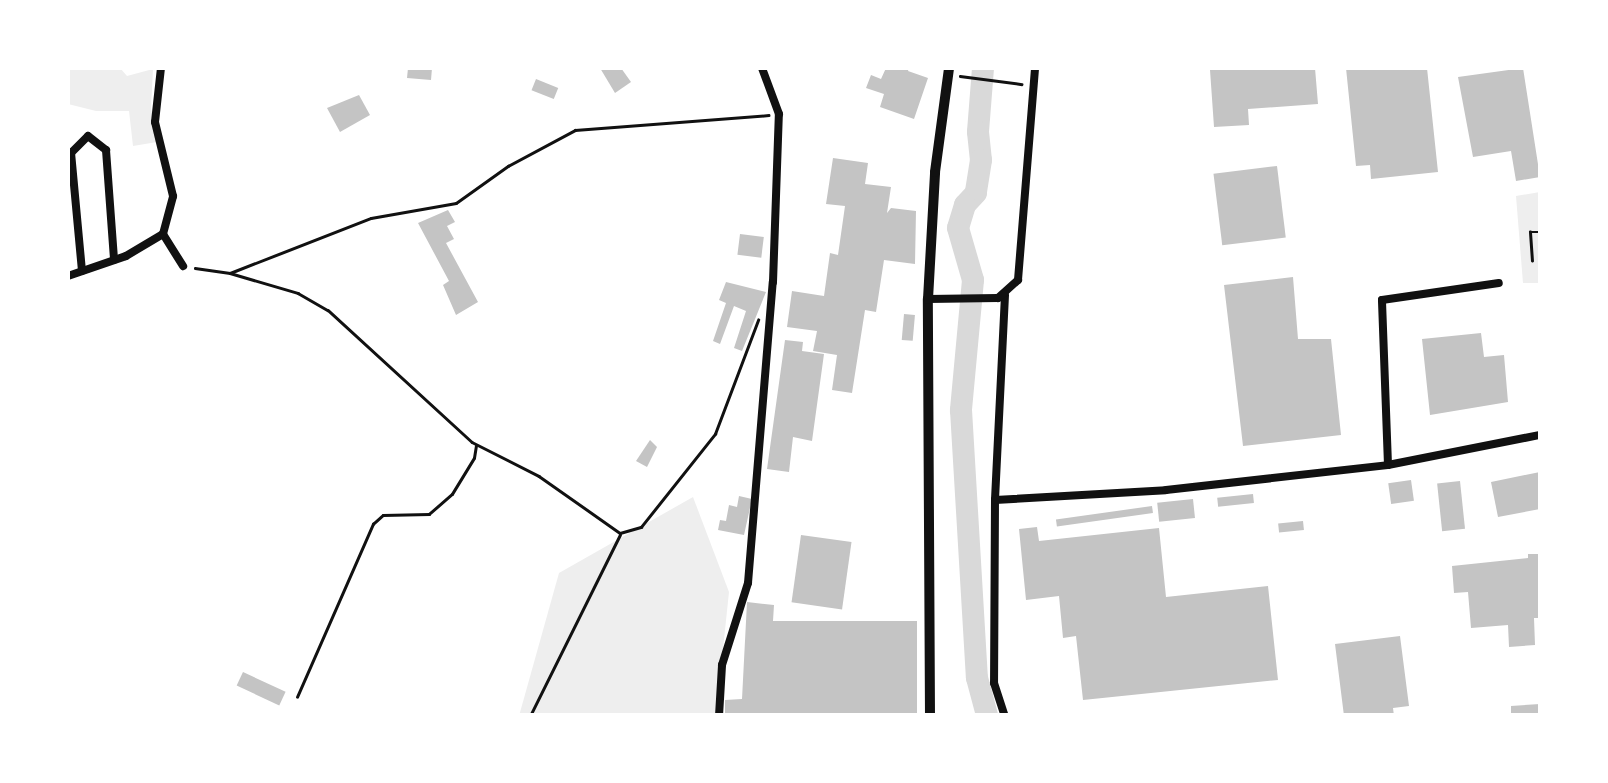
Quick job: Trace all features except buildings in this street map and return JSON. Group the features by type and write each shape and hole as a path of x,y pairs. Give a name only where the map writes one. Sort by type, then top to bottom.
{"main road":[{"path":"930,716 928,298 935,172 948,71"}],"street":[{"path":"68,276 114,260 163,234 173,196 156,122 162,68"},
{"path":"719,716 722,665 748,583 772,282 779,114 762,68"},
{"path":"928,298 993,299 1005,295 1016,284 1035,68"},
{"path":"82,270 70,153 88,136 106,150 114,260"},
{"path":"163,234 184,266"},
{"path":"1388,465 1382,300 1498,283"},
{"path":"1005,295 995,500 994,683 1006,716"},
{"path":"995,500 1166,490 1388,465 1540,435"}],"path":[{"path":"948,71 1033,86"},
{"path":"230,273 370,218 456,203 508,166 576,130 779,114"},
{"path":"1532,260 1530,232 1540,232"},
{"path":"184,266 230,273 298,293 328,310 477,444 538,476 620,533"},
{"path":"530,716 620,533 641,527 715,434 760,316"},
{"path":"297,697 373,524 383,515 428,514 452,494 474,458 477,444"}],"shaded area":[{"path":"68,68 120,68 127,76 153,69 151,108 157,142 133,146 129,111 96,111 68,104"},
{"path":"1540,192 1540,283 1523,283 1516,196"},
{"path":"693,497 729,592 716,715 519,716 559,573"}],"waterway":[{"path":"983,68 978,132 981,160 976,193 965,205 958,228 973,280 961,410 977,678 987,716"}]}
